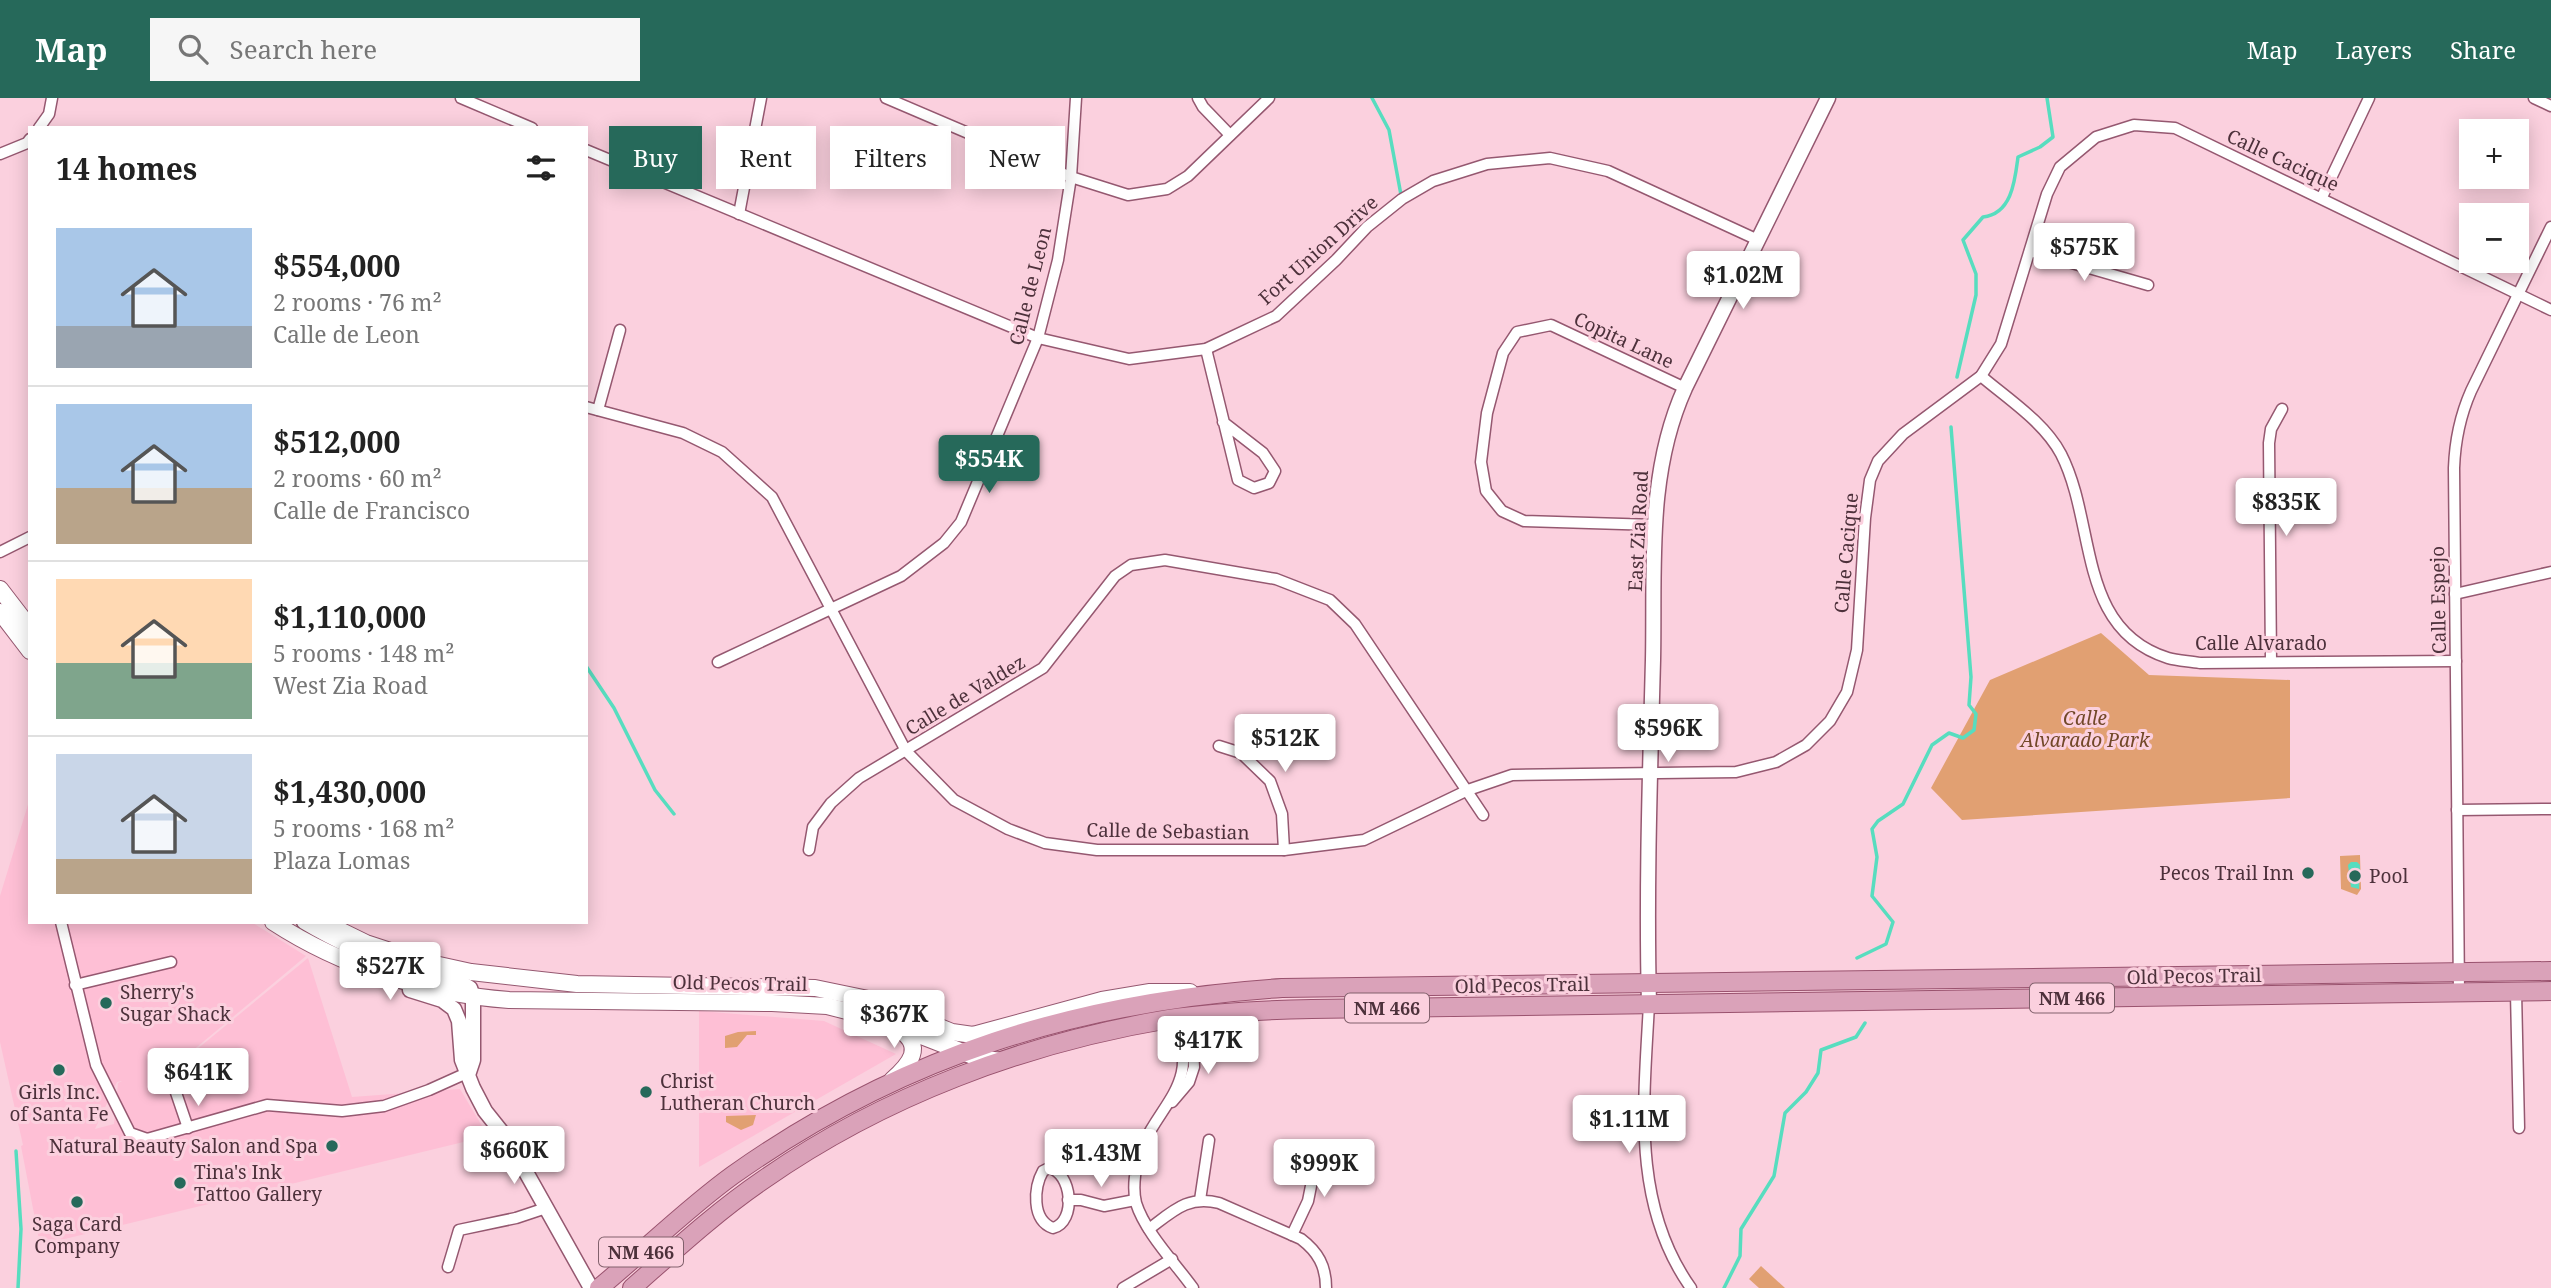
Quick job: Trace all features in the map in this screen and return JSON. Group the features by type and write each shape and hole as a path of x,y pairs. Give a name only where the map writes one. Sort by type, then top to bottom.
{"main road":[{"path":"0,589 28,625"},
{"path":"0,612 28,648"},
{"name":"Old Pecos Trail","path":"280,924 300,929 377,972 473,997 509,1000 803,1004 841,1008 878,1018 961,1053 1001,1061 1076,1039 1171,1019 1258,1011 2551,991"},
{"name":"Old Pecos Trail","path":"327,924 366,943 421,961 471,972 577,984 815,988 873,1000 952,1032 973,1035 1102,1000 1150,992 2551,971"},
{"path":"1171,1019 1185,1005 1282,988"},
{"name":"NM 466","path":"600,1288 732,1176 785,1141 886,1086 961,1053 1071,1018 1148,1002 1224,992"},
{"path":"878,1018 906,1034 912,1046 909,1065 886,1086"},
{"name":"NM 466","path":"632,1288 712,1218 762,1180 813,1148 911,1097 1001,1061"}],"street":[{"path":"40,126 49,114 52,98"},
{"path":"461,98 527,126"},
{"path":"739,214 761,98"},
{"path":"886,98 1071,177 1128,195 1167,189 1188,176 1269,98"},
{"name":"Calle de Leon","path":"718,662 901,576 944,544 961,522 1038,338 1058,260 1071,177 1076,98"},
{"path":"1198,98 1203,107 1230,135"},
{"name":"East Zia Road","path":"1649,1004 1655,524 1660,463 1670,425 1685,388 1828,98"},
{"path":"2322,197 2369,98"},
{"path":"2534,98 2551,106"},
{"name":"Calle Cacique","path":"1650,773 1736,772 1776,762 1806,745 1827,726 1847,692 1857,650 1865,518 1870,480 1878,461 1903,434 1981,376 2001,344 2047,194 2060,167 2096,137 2134,125 2175,128 2551,310"},
{"path":"0,155 28,142"},
{"name":"Fort Union Drive","path":"588,151 1038,338 1129,359 1206,349 1276,316 1367,227 1402,199 1433,181 1487,164 1550,158 1608,171 1758,240"},
{"name":"Calle Espejo","path":"2459,993 2454,468 2458,430 2471,390 2551,227"},
{"path":"2030,250 2148,285"},
{"name":"Copita Lane","path":"1655,524 1524,521 1502,511 1486,491 1481,462 1488,412 1503,353 1517,332 1550,325 1685,388"},
{"path":"592,408 620,330"},
{"path":"1206,349 1223,422 1238,480 1254,488 1269,483 1275,471 1268,458 1223,422"},
{"name":"Calle Alvarado","path":"1981,376 2048,435 2060,452 2075,491 2098,590 2109,612 2124,630 2145,646 2168,658 2200,663 2456,661"},
{"name":"Calle de Sebastian","path":"592,408 683,433 722,453 772,498 906,751 954,800 1009,829 1045,843 1097,850 1284,850 1364,840 1468,790 1512,775 1650,773"},
{"path":"2271,661 2269,443 2271,429 2282,409"},
{"path":"0,552 28,538"},
{"name":"Calle de Valdez","path":"809,850 813,827 831,803 859,778 1043,668 1115,576 1130,565 1165,560 1276,579 1330,600 1355,624 1483,815"},
{"path":"2455,594 2551,572"},
{"path":"1219,746 1241,753 1270,781 1282,814 1284,850"},
{"path":"2458,810 2551,809"},
{"path":"61,924 96,1065 130,1133 147,1139 267,1105 342,1111 384,1105 429,1090 469,1072 473,1059 473,997"},
{"path":"300,929 348,969 448,1004 459,1021 462,1060 469,1072 473,1088 485,1111 501,1129 592,1288"},
{"path":"75,985 171,962"},
{"path":"2516,992 2519,1128"},
{"path":"1649,1004 1644,1113 1647,1174 1664,1244 1690,1288"},
{"path":"1167,1106 1184,1091 1189,1082 1194,1067 1192,1033 1204,1016"},
{"path":"1171,1019 1182,1042 1185,1065 1181,1080 1138,1154 1134,1183 1135,1200 1149,1229 1193,1288"},
{"path":"169,1072 188,1128"},
{"path":"1200,1200 1209,1140"},
{"path":"1292,1235 1308,1201 1314,1171 1341,1151"},
{"path":"1052,1168 1062,1176 1068,1200 1068,1210 1063,1222 1057,1227 1047,1226 1037,1209 1038,1182 1043,1171 1052,1168"},
{"path":"1068,1200 1081,1200 1104,1206 1135,1200"},
{"path":"1149,1229 1182,1205 1208,1200 1232,1208 1308,1244 1321,1259 1326,1288"},
{"path":"447,1267 459,1230 516,1218 546,1208"},
{"path":"1123,1288 1172,1259"}],"shaded area":[{"path":"28,805 28,924 254,924 306,956 191,1052 308,958 352,1097 460,1089 488,1136 40,1245 21,1146 23,1145 0,1042 0,896","holes":["122,1081 118,1083 114,1124 95,1129 117,1082"]},
{"name":"Pool","path":"2351,862 2360,865 2359,889 2351,887 2348,865"},
{"path":"699,1011 824,1021 896,1054 699,1167"}],"green space":[{"name":"Calle Alvarado Park","path":"2101,633 2149,675 2290,680 2290,798 1962,820 1931,788 1990,680"},
{"path":"2360,855 2361,889 2357,895 2341,889 2340,856"},
{"path":"756,1031 756,1035 747,1035 737,1047 725,1048 725,1036"},
{"path":"756,1115 753,1125 741,1130 726,1122 726,1116"},
{"path":"1761,1266 1785,1288 1759,1288 1749,1279"}],"waterway":[{"path":"1372,98 1389,130 1401,195"},
{"path":"1957,377 1976,295 1976,274 1963,240 1983,217 1993,215 2006,203 2013,185 2018,157 2040,147 2053,137 2047,98"},
{"path":"1857,958 1886,944 1893,922 1872,896 1877,857 1872,829 1878,821 1903,804 1932,745 1949,733 1963,738 1974,730 1976,714 1969,705 1971,677 1951,427"},
{"path":"588,669 614,708 655,790 674,814"},
{"path":"1724,1288 1740,1256 1741,1229 1774,1176 1785,1113 1806,1092 1818,1073 1821,1050 1856,1037 1865,1023"},
{"path":"16,1151 21,1229 18,1288"}],"place":[{"name":"Pecos Trail Inn","path":"2308,873"},
{"name":"Pool","path":"2355,876"},
{"name":"Sherry's Sugar Shack","path":"106,1003"},
{"name":"Girls Inc. of Santa Fe","path":"59,1070"},
{"name":"Christ Lutheran Church","path":"646,1092"},
{"name":"Natural Beauty Salon and Spa","path":"332,1146"},
{"name":"Tina's Ink Tattoo Gallery","path":"180,1183"},
{"name":"Saga Card Company","path":"77,1202"}]}
